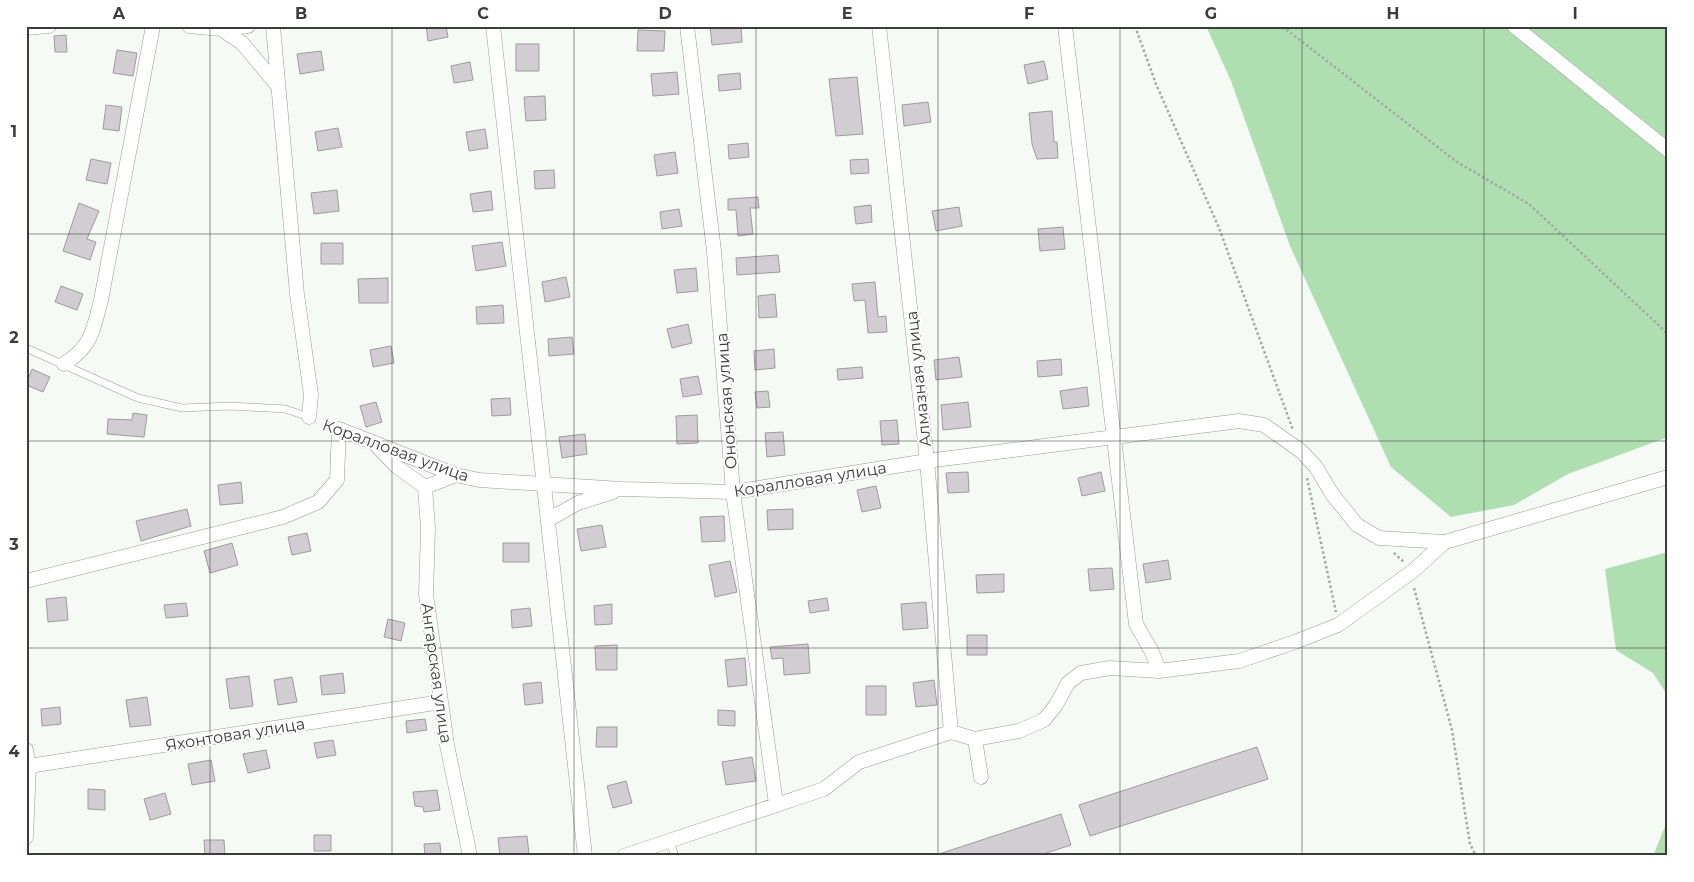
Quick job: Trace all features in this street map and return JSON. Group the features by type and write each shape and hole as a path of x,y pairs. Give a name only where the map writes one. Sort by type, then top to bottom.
{"street":[{"path":"26,28 49,26"},
{"path":"64,364 79,354 92,337 101,300 153,26"},
{"path":"189,26 221,29 248,26"},
{"path":"273,26 276,85 297,294 311,395 309,417"},
{"path":"493,26 585,856"},
{"name":"Ононская улица","path":"687,26 714,251 733,492 776,804"},
{"name":"Алмазная улица","path":"879,26 927,461 951,732"},
{"path":"1065,26 1136,624 1152,652 1159,672"},
{"path":"1514,26 1668,150"},
{"path":"221,29 242,43 276,85"},
{"name":"Коралловая улица","path":"26,581 283,517 318,502 337,480 340,429 456,475 478,480 622,489 733,492 927,461 1114,438 1239,420 1264,425 1301,451 1316,467 1332,494 1357,524 1379,538 1445,542"},
{"path":"374,442 397,467 425,488 456,475"},
{"path":"624,856 824,789 858,762 951,732 975,739 1019,731 1044,720 1056,705 1068,683 1081,673 1110,668 1159,672 1239,660 1295,642 1338,625 1413,571 1445,542 1668,477"},
{"name":"Ангарская улица","path":"425,488 428,528 426,594 441,702 470,856"},
{"path":"548,520 578,503 622,489"},
{"name":"Яхонтовая улица","path":"28,766 441,702"},
{"path":"975,739 981,777"},
{"path":"26,750 28,766 26,837"}],"lane":[{"name":"Коралловая улица","path":"26,348 138,398 182,408 231,406 276,409 309,417"},
{"path":"669,840 674,856"}],"path":[{"path":"1134,26 1156,84 1219,228 1301,451 1338,625"},
{"path":"1277,26 1287,30 1456,162 1529,204 1668,334"},
{"path":"1379,538 1413,571 1414,589 1452,730 1470,844 1476,856"}],"green space":[{"path":"1206,26 1668,26 1668,437 1568,474 1514,505 1451,517 1391,467 1290,246 1231,81"},
{"path":"1668,552 1668,696 1653,673 1616,650 1605,569"},
{"path":"1668,819 1668,856 1653,856"}],"building":[{"path":"426,26 446,26 448,37 428,41"},
{"path":"710,26 741,26 742,42 712,45"},
{"path":"638,30 665,31 664,51 637,51"},
{"path":"66,35 67,52 55,52 54,36"},
{"path":"516,44 539,44 539,71 516,71"},
{"path":"117,50 137,53 133,76 113,73"},
{"path":"321,51 324,70 300,74 297,54"},
{"path":"1044,61 1048,79 1028,84 1024,65"},
{"path":"470,62 473,80 454,83 451,66"},
{"path":"677,72 679,94 653,96 651,74"},
{"path":"740,73 741,89 719,91 718,75"},
{"path":"857,77 863,134 836,136 829,79"},
{"path":"545,96 546,120 526,121 524,97"},
{"path":"928,102 931,122 904,126 902,105"},
{"path":"106,105 122,107 119,131 103,129"},
{"path":"1052,111 1054,142 1057,142 1058,158 1037,159 1032,144 1029,113"},
{"path":"338,128 342,147 318,151 315,132"},
{"path":"485,129 488,148 469,151 466,132"},
{"path":"748,143 749,157 729,159 728,145"},
{"path":"675,152 678,173 657,176 654,155"},
{"path":"91,159 111,163 107,184 86,180"},
{"path":"868,159 869,173 851,174 850,160"},
{"path":"554,170 555,188 535,189 534,171"},
{"path":"337,190 339,211 314,214 311,193"},
{"path":"491,191 493,210 473,212 470,194"},
{"path":"758,197 759,208 750,208 753,234 738,236 736,210 728,210 728,199"},
{"path":"79,203 99,211 87,239 96,242 90,260 63,251"},
{"path":"871,205 872,222 856,224 854,207"},
{"path":"959,207 962,226 936,231 932,211"},
{"path":"679,209 682,226 662,229 660,212"},
{"path":"1063,227 1065,249 1040,251 1038,229"},
{"path":"502,242 506,266 476,271 472,246"},
{"path":"321,243 343,243 343,264 321,264"},
{"path":"778,255 780,272 737,275 736,258"},
{"path":"696,268 698,291 677,293 674,270"},
{"path":"566,277 570,297 545,302 542,282"},
{"path":"388,278 388,303 359,303 358,279"},
{"path":"875,282 878,317 886,316 887,332 868,333 865,300 854,301 852,284"},
{"path":"61,286 83,294 77,310 55,302"},
{"path":"775,294 777,317 759,318 758,296"},
{"path":"503,305 504,323 477,324 476,307"},
{"path":"688,324 692,343 672,348 667,329"},
{"path":"572,337 574,354 549,356 548,339"},
{"path":"391,346 394,363 373,367 370,350"},
{"path":"774,349 775,368 755,370 754,351"},
{"path":"959,357 962,377 936,380 934,360"},
{"path":"1061,359 1062,375 1038,377 1037,361"},
{"path":"862,367 863,378 838,380 837,369"},
{"path":"32,369 50,377 43,392 26,385"},
{"path":"698,376 702,394 683,397 680,379"},
{"path":"1087,387 1089,406 1063,409 1060,391"},
{"path":"768,391 770,407 757,408 755,392"},
{"path":"510,398 511,415 492,416 491,399"},
{"path":"376,402 382,422 366,427 360,406"},
{"path":"968,402 971,427 943,430 941,405"},
{"path":"133,413 147,415 144,437 107,434 108,419 132,420"},
{"path":"697,415 698,443 677,444 676,416"},
{"path":"897,420 899,444 882,445 880,421"},
{"path":"783,432 785,455 767,457 765,433"},
{"path":"585,434 587,454 562,458 559,437"},
{"path":"968,472 969,492 948,493 946,473"},
{"path":"1101,472 1105,491 1082,496 1078,478"},
{"path":"241,482 243,503 220,505 218,485"},
{"path":"876,486 881,508 862,512 857,490"},
{"path":"187,509 191,526 141,541 136,521"},
{"path":"793,509 793,529 768,530 767,510"},
{"path":"724,516 725,541 702,542 700,517"},
{"path":"602,525 606,547 581,551 577,529"},
{"path":"307,533 311,551 292,555 288,537"},
{"path":"232,543 238,565 210,573 204,551"},
{"path":"503,543 529,543 529,562 503,562"},
{"path":"1168,560 1171,579 1146,583 1143,564"},
{"path":"730,561 737,592 715,597 709,565"},
{"path":"1112,568 1114,589 1090,591 1088,569"},
{"path":"1004,574 1004,592 977,593 976,575"},
{"path":"66,597 68,620 48,622 46,599"},
{"path":"827,598 829,610 810,613 808,601"},
{"path":"926,602 928,628 903,630 901,604"},
{"path":"186,603 188,616 166,618 164,605"},
{"path":"612,604 612,624 595,625 594,606"},
{"path":"530,608 532,626 512,628 511,610"},
{"path":"388,619 405,623 401,641 384,637"},
{"path":"967,635 987,635 987,655 967,655"},
{"path":"808,644 810,673 784,675 783,658 772,659 770,647"},
{"path":"617,645 617,670 596,670 595,646"},
{"path":"745,658 747,685 728,687 725,660"},
{"path":"343,673 345,693 322,695 320,676"},
{"path":"249,676 253,706 230,709 226,679"},
{"path":"292,677 297,702 278,705 274,680"},
{"path":"934,680 937,705 916,707 913,683"},
{"path":"541,682 543,703 525,705 523,684"},
{"path":"866,686 886,686 886,715 866,715"},
{"path":"147,697 151,725 130,727 126,700"},
{"path":"60,707 61,724 42,726 41,709"},
{"path":"718,710 735,711 735,726 718,725"},
{"path":"425,719 427,730 407,733 406,721"},
{"path":"597,727 617,727 617,747 596,747"},
{"path":"333,740 336,755 317,758 314,743"},
{"path":"1257,747 1268,779 1090,836 1079,805"},
{"path":"266,750 270,768 248,773 243,754"},
{"path":"752,757 756,781 726,785 722,762"},
{"path":"211,760 215,781 192,785 188,764"},
{"path":"626,781 632,803 613,808 607,786"},
{"path":"88,789 105,790 105,810 88,809"},
{"path":"437,790 440,810 424,812 423,807 415,806 413,792"},
{"path":"165,793 171,814 150,820 144,799"},
{"path":"1061,814 1071,845 1037,856 940,856 939,854"},
{"path":"314,835 331,835 331,851 314,851"},
{"path":"527,836 529,854 500,856 498,838"},
{"path":"204,840 224,840 225,856 205,856"},
{"path":"440,843 441,856 425,856 424,844"}]}
